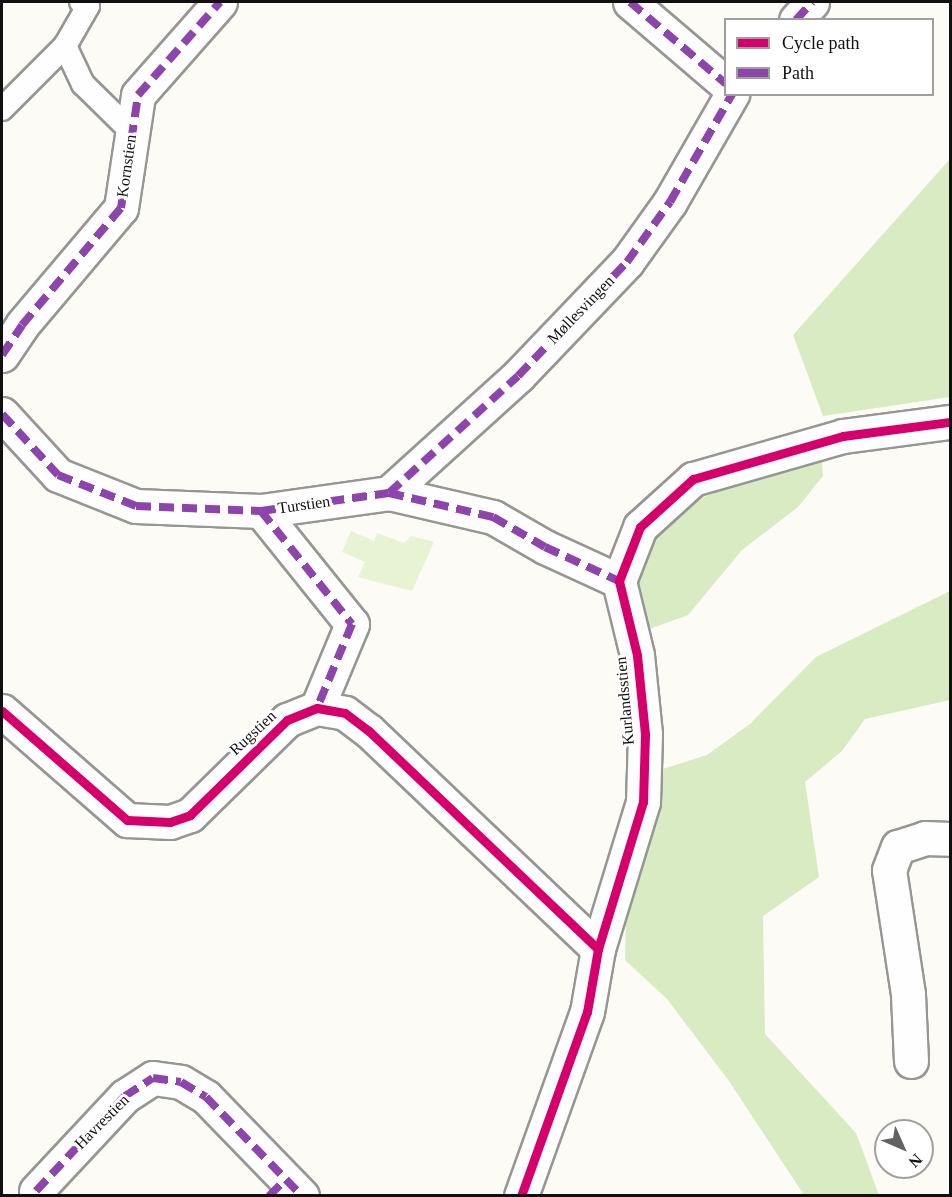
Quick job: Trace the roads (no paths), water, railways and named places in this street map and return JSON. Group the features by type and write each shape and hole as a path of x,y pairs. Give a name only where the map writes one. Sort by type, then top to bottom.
{"street":[{"name":"Kornstien","path":"2,356 22,325 121,208 138,95 220,2"},
{"path":"630,2 724,82"},
{"path":"798,18 812,2"},
{"name":"Møllesvingen","path":"389,493 518,376 627,262 670,202 731,96"},
{"name":"Turstien","path":"2,414 58,475 136,506 261,511 389,493 493,517 545,547 619,581"},
{"path":"619,581 640,527 693,479 843,436 951,422"},
{"path":"261,511 352,624 317,708 345,713 369,731 598,949"},
{"name":"Kurlandsstien","path":"521,1196 587,1012 598,949 643,802 645,734 637,655 619,581"},
{"name":"Rugstien","path":"2,711 127,820 170,822 189,815 287,720 317,708"},
{"path":"911,1061 908,994 889,870 898,847 925,838 951,839"},
{"name":"Havrestien","path":"33,1193 125,1096 153,1078 181,1082 206,1097 285,1190"}],"lane":[{"path":"2,109 65,46 86,3"},
{"path":"65,46 83,84 132,132"}]}
